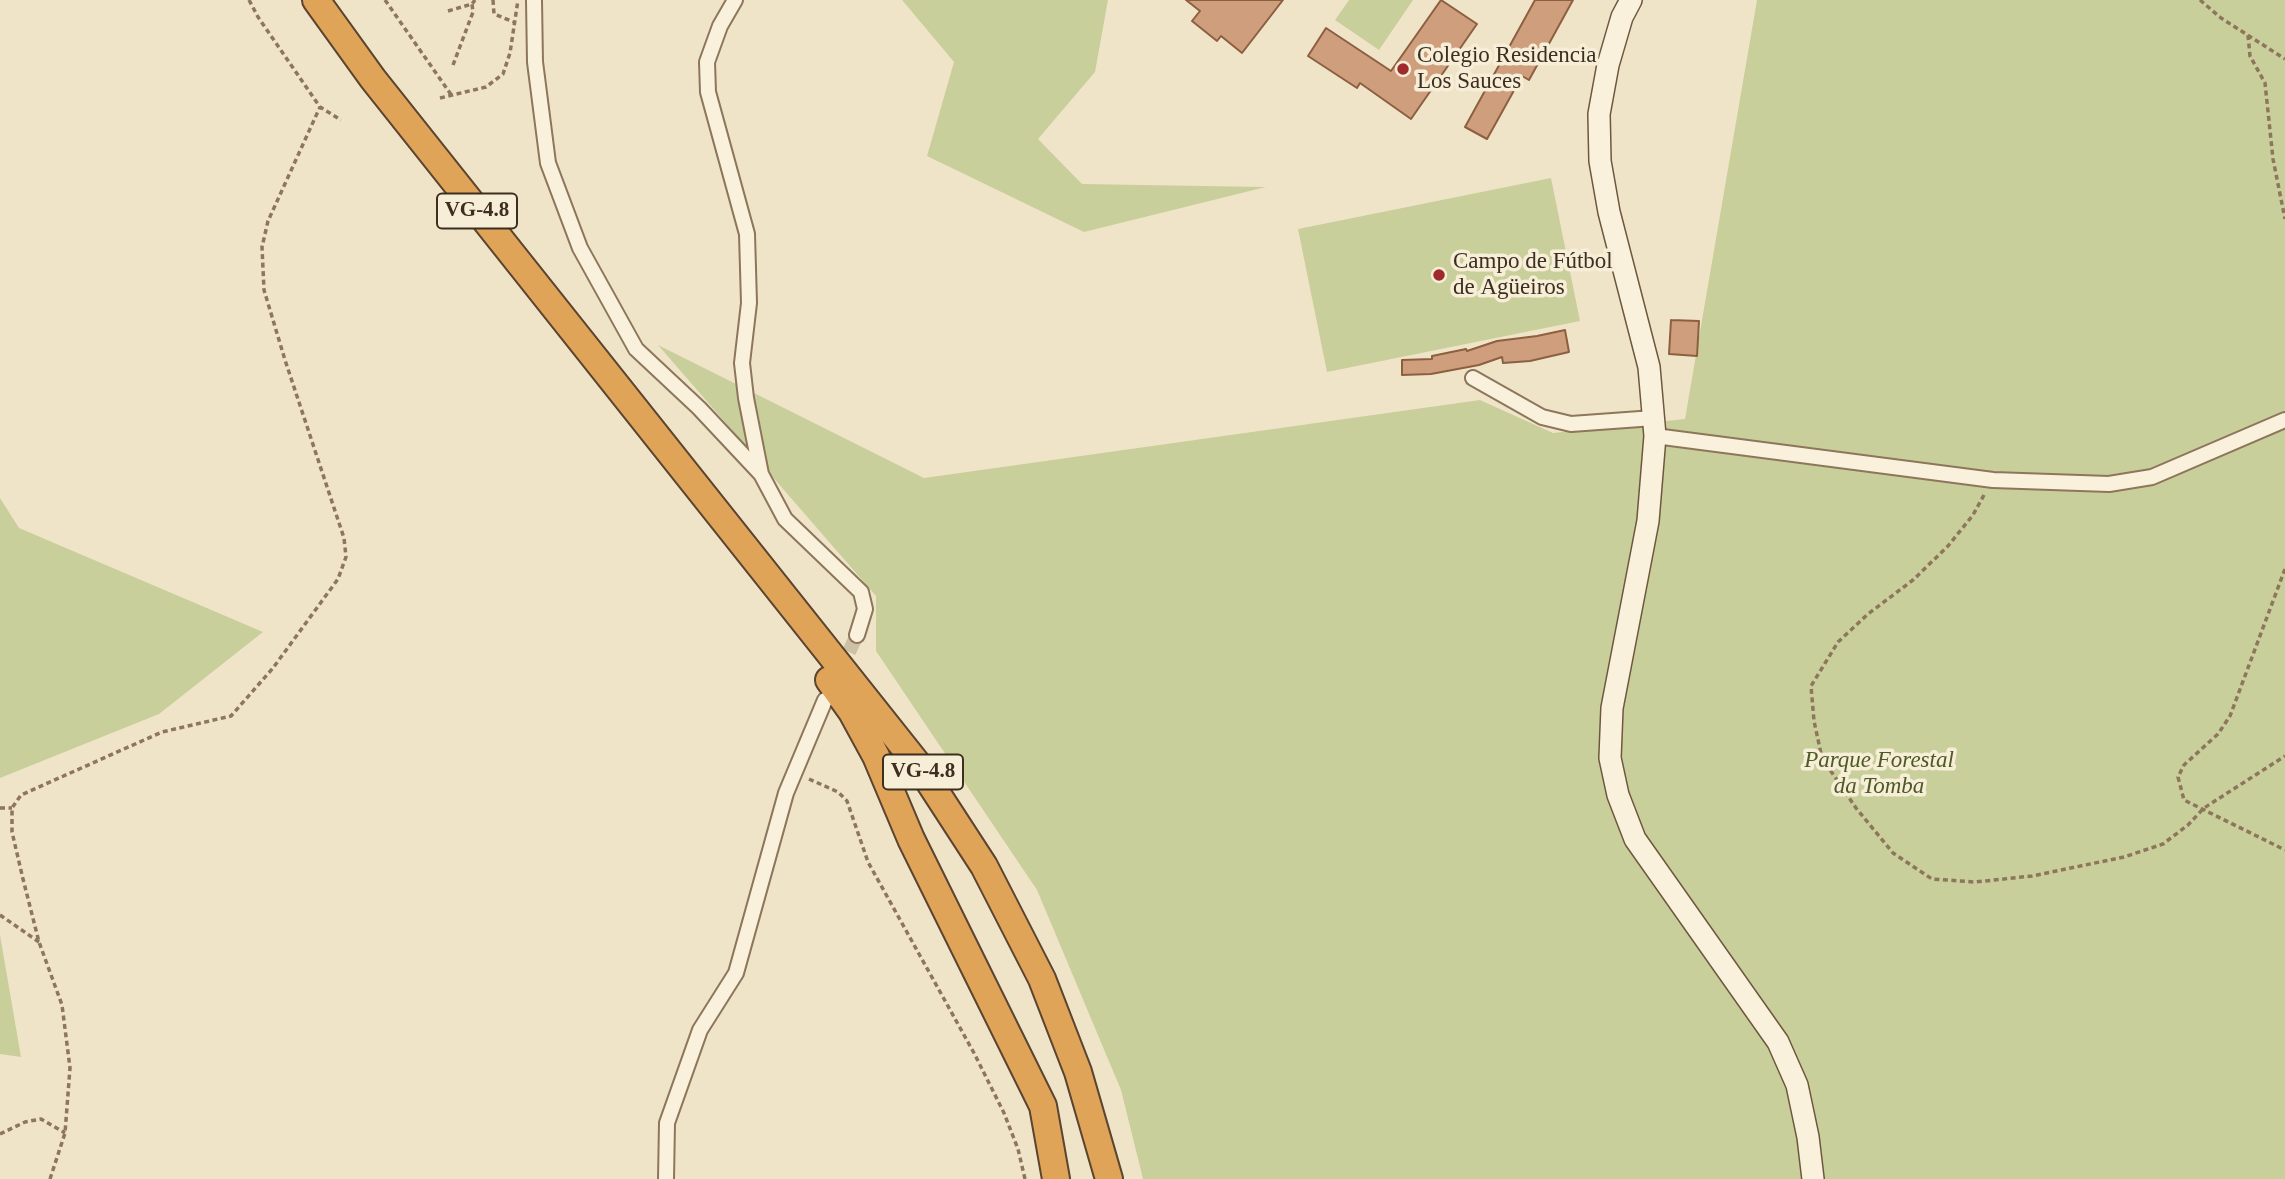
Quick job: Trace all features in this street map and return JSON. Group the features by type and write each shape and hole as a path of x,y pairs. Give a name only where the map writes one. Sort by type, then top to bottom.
{"highway":[{"name":"VG-4.8","path":"316,0 373,79 919,766 984,866 1042,979 1078,1072 1109,1179"},
{"path":"643,420 683,492 838,691 864,732 911,839 1043,1106 1056,1179"}],"street":[{"path":"534,0 535,62 548,163 580,248 636,349 699,408 761,474 785,519 861,592 865,609 857,635"},
{"path":"735,0 720,26 707,62 708,92 747,234 748,303 742,363 761,474"},
{"path":"1631,0 1622,17 1608,65 1599,114 1600,162 1609,212 1649,367 1654,427 1648,521 1612,708 1610,758 1618,795 1635,839 1778,1042 1797,1085 1808,1137 1813,1179"},
{"path":"1473,378 1542,417 1571,424 1654,427 1993,480 2109,484 2152,477 2285,420"},
{"path":"666,1179 667,1123 700,1030 736,973 782,806 825,700"}],"path":[{"path":"249,0 320,107 341,120"},
{"path":"385,0 452,96"},
{"path":"493,0 494,14 514,22"},
{"path":"439,98 486,87 503,74 510,53 518,0"},
{"path":"2200,0 2221,18 2285,59"},
{"path":"449,11 474,2 473,12 453,65"},
{"path":"2248,35 2250,56 2264,83 2273,159 2285,219"},
{"path":"50,1179 65,1133 70,1068 62,1005 39,942 12,832 12,808 21,795 162,732 231,716 273,668 338,579 346,557 344,538 264,290 262,247 268,221 320,107"},
{"path":"1993,480 1973,515 1948,546 1913,580 1868,614 1838,642 1811,685 1814,721 1822,758 1856,808 1893,853 1932,879 1975,882 2124,858 2163,844 2188,825 2204,808 2285,756"},
{"path":"2285,569 2230,716 2218,734 2184,765 2178,777 2184,800 2285,850"},
{"path":"793,775 821,783 838,792 847,801 868,862 968,1042 1004,1113 1018,1149 1025,1179"},
{"path":"0,808 12,808"},
{"path":"0,915 39,942"},
{"path":"0,1134 25,1122 41,1119 65,1133"}],"green space":[{"path":"902,0 1108,0 1095,72 1038,139 1082,184 1266,187 1084,232 927,156 954,62"},
{"path":"1349,0 1413,0 1379,50 1335,20"},
{"name":"Parque Forestal da Tomba","path":"1757,0 2285,0 2285,1179 1143,1179 1121,1090 1037,890 876,651 876,596 658,345 924,478 1480,400 1553,433 1685,419"},
{"name":"Campo de Fútbol de Agüeiros","path":"1551,178 1580,321 1327,372 1298,229"},
{"path":"0,498 19,528 263,632 159,714 0,778"},
{"path":"0,935 21,1057 0,1054"}],"building":[{"path":"1186,0 1283,0 1242,53 1221,36 1217,41 1192,21 1200,11"},
{"path":"1441,0 1477,24 1411,119 1360,83 1357,88 1308,56 1326,28 1391,71"},
{"path":"1535,0 1573,0 1529,80 1522,76 1487,139 1465,127"},
{"path":"1671,320 1699,321 1697,356 1669,354"},
{"path":"1565,330 1569,352 1530,361 1503,363 1502,357 1479,365 1431,374 1402,375 1402,360 1432,359 1432,356 1466,349 1467,351 1497,341"}],"tunnel":[{"path":"840,671 857,635"}],"place":[{"name":"Colegio Residencia Los Sauces","path":"1403,69"},
{"name":"Campo de Fútbol de Agüeiros","path":"1439,275"}]}
